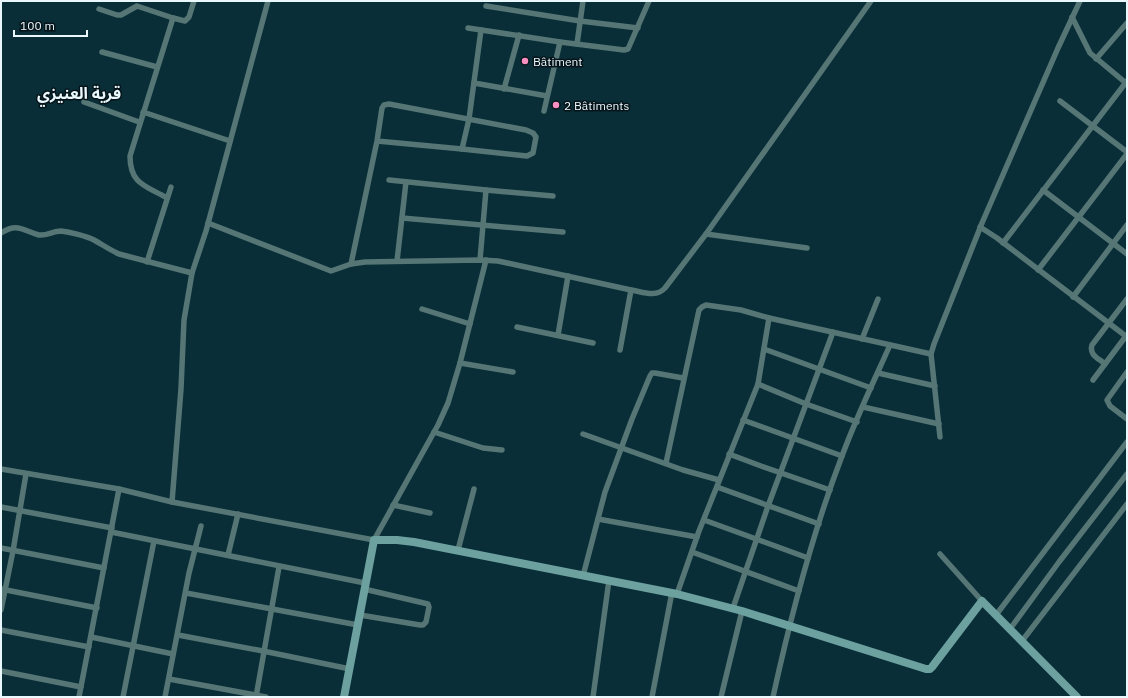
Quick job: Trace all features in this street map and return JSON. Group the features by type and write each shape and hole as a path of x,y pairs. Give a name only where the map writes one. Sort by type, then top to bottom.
{"street":[{"path":"99,9 121,15 137,6 182,21 187,20 194,1"},
{"path":"172,502 181,389 184,320 192,273 208,223 268,1"},
{"path":"577,44 583,1"},
{"path":"468,28 626,50 628,49 638,28 649,1"},
{"path":"208,223 331,271 351,264 365,262 498,261 655,294 662,291 706,234 871,1"},
{"path":"940,437 931,354 980,227 1058,48 1079,4 1072,1"},
{"path":"486,6 580,21 638,28"},
{"path":"1003,243 1092,125 1126,83 1096,59 1086,47 1072,17"},
{"path":"167,198 141,184 132,169 130,156 173,18"},
{"path":"1096,59 1127,23"},
{"path":"462,149 469,119 481,30"},
{"path":"504,89 519,35"},
{"path":"544,111 560,42"},
{"path":"102,52 157,67"},
{"path":"474,83 547,96"},
{"path":"1038,270 1127,153 1060,101"},
{"path":"84,102 140,122"},
{"path":"351,264 377,141 382,108 384,105 386,104 469,119 533,133 536,137 533,153 530,156 377,141"},
{"path":"143,112 230,141"},
{"path":"389,180 554,196"},
{"path":"397,261 406,182"},
{"path":"147,262 171,187"},
{"path":"344,697 374,540 434,432 448,403 460,363 470,324 483,260 483,225 486,190"},
{"path":"1043,190 1127,254"},
{"path":"402,218 563,232"},
{"path":"1073,297 1127,225"},
{"path":"980,227 1126,337 1093,380"},
{"path":"1,233 12,228 20,228 44,235 60,231 93,240 110,250 147,262 192,273"},
{"path":"706,234 807,248"},
{"path":"558,335 568,276"},
{"path":"620,350 631,290"},
{"path":"862,338 878,299"},
{"path":"1105,364 1091,352 1090,349 1108,322 1127,299"},
{"path":"666,463 697,317 699,310 706,305 741,310 769,318 931,354"},
{"path":"422,309 470,324"},
{"path":"652,697 674,593 692,552 716,487 758,384 769,318"},
{"path":"517,327 593,343"},
{"path":"733,608 780,472 834,332"},
{"path":"773,697 789,626 808,558 830,490 842,456 890,345"},
{"path":"764,349 871,388"},
{"path":"460,363 513,372"},
{"path":"1127,372 1107,400 1110,406 1127,419"},
{"path":"583,576 605,492 632,419 652,373 684,378"},
{"path":"878,373 935,386"},
{"path":"758,384 806,404 857,422"},
{"path":"863,407 939,424"},
{"path":"743,420 842,456"},
{"path":"434,432 483,448 502,450"},
{"path":"583,434 682,470 719,480"},
{"path":"996,615 1127,442"},
{"path":"730,454 830,490"},
{"path":"1,469 119,489 172,502 374,540 404,540 674,593 733,608 930,669 982,601"},
{"path":"1,610 3,590 13,551 26,474"},
{"path":"1010,629 1059,562 1127,474"},
{"path":"716,487 819,524"},
{"path":"79,697 119,489"},
{"path":"458,550 474,489"},
{"path":"1022,641 1127,504"},
{"path":"393,505 430,513"},
{"path":"1,507 112,530 154,541 228,555 365,586 428,604 429,607 426,622 423,625 360,615"},
{"path":"228,555 238,514"},
{"path":"598,519 697,538"},
{"path":"704,520 808,558"},
{"path":"165,697 195,548 201,526"},
{"path":"123,697 154,541"},
{"path":"1,548 104,568"},
{"path":"692,552 799,591"},
{"path":"940,554 982,601 1077,697"},
{"path":"256,696 279,567"},
{"path":"593,697 609,580"},
{"path":"3,590 96,608"},
{"path":"186,593 358,625"},
{"path":"722,697 742,611"},
{"path":"1,630 89,647"},
{"path":"178,635 263,651 350,670"},
{"path":"91,636 173,654"},
{"path":"1,672 81,687"},
{"path":"169,679 266,697"}],"place":[{"name":"Bâtiment","path":"525,61"},
{"name":"2 Bâtiments","path":"556,105"}],"district":[{"name":"قرية العنيزي","path":"79,93"}]}
